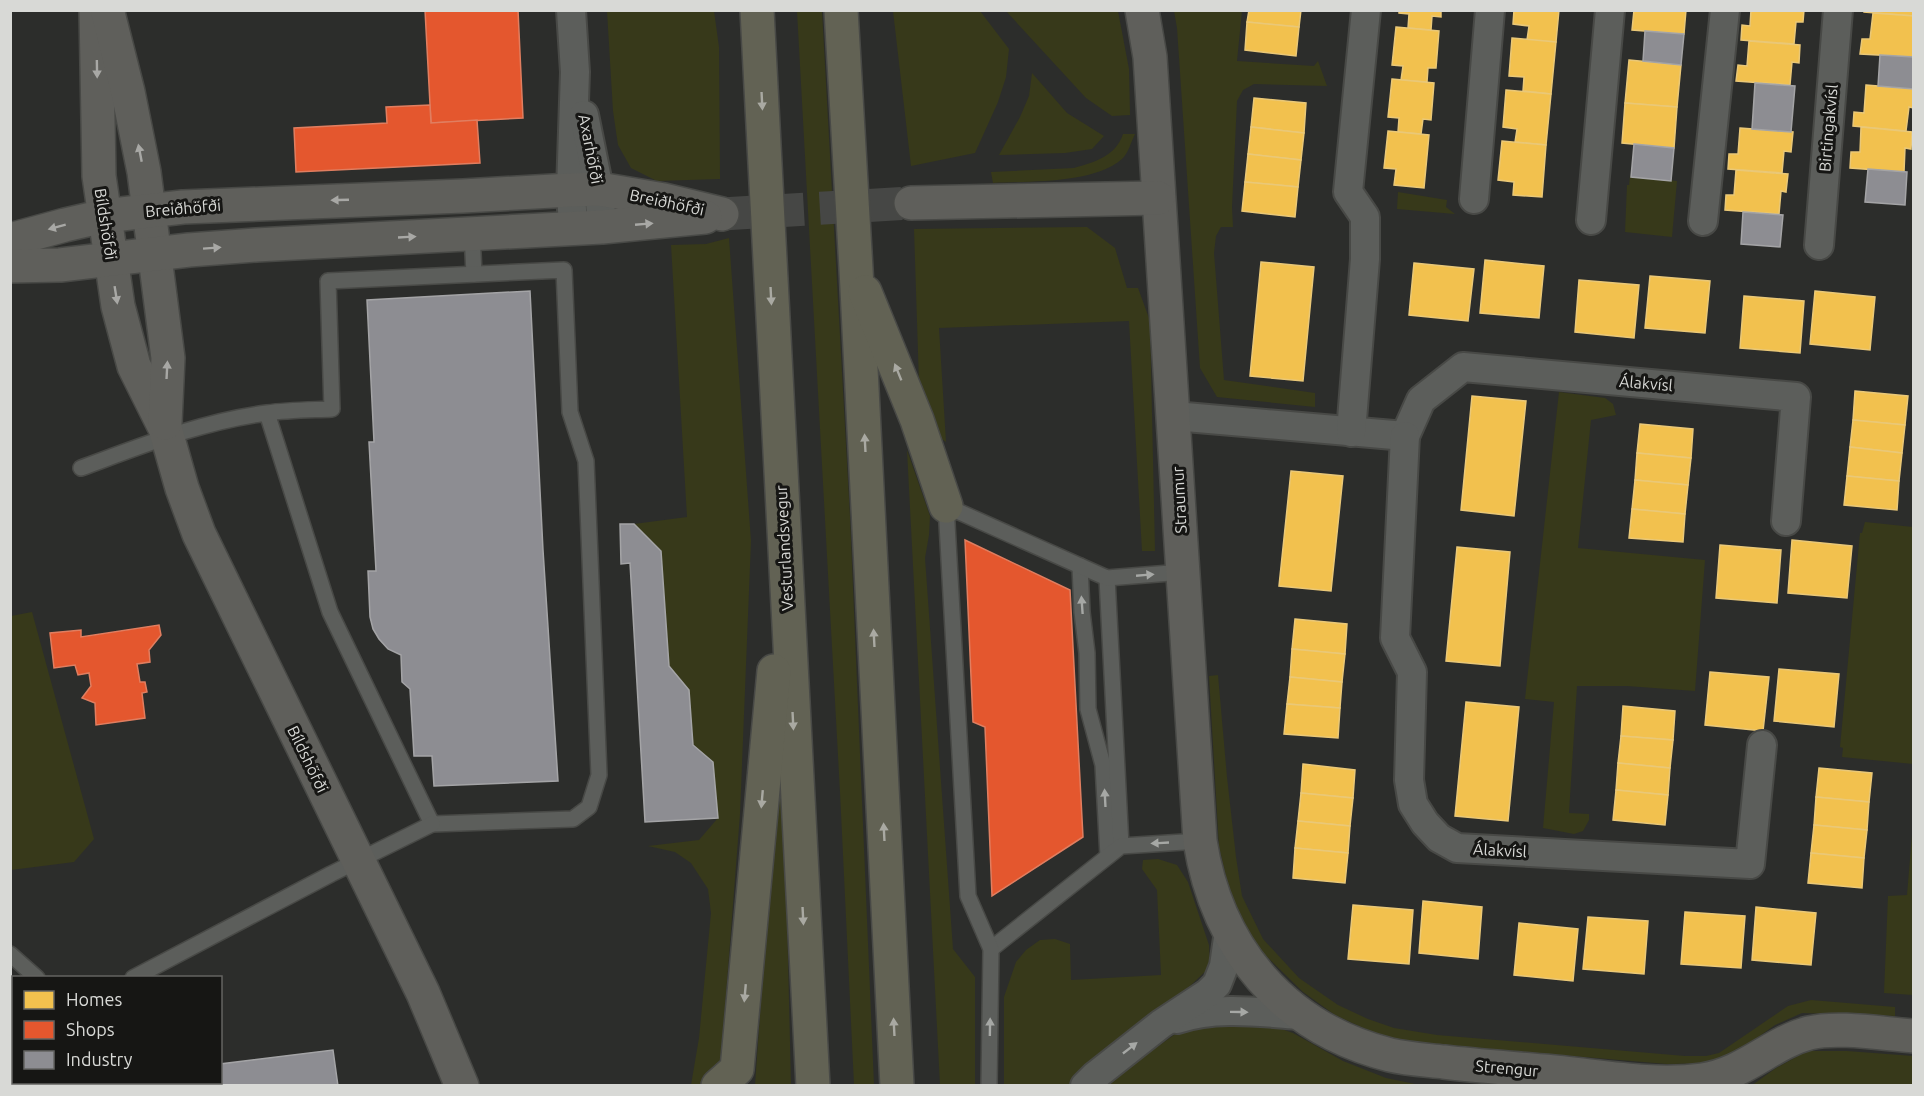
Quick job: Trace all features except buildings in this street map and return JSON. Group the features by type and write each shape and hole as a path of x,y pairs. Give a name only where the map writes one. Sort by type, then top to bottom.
{"highway":[{"path":"843,14 897,1086"},
{"name":"Vesturlandsvegur","path":"758,26 813,1086"},
{"path":"856,269 917,420 946,506"},
{"path":"730,1080 784,553"}],"street":[{"name":"Bíldshöfði","path":"96,10 98,168 118,306 134,366 166,433 199,534 423,993 462,1086"},
{"name":"Bíldshöfði","path":"107,10 129,92 144,172 168,358 166,433"},
{"name":"Axarhöfði","path":"572,10 587,228"},
{"name":"Straumur","path":"1142,10 1150,57 1200,841 1210,888 1229,931 1259,975"},
{"path":"1351,432 1365,259 1365,217 1348,192 1366,10"},
{"path":"1474,199 1490,10"},
{"path":"1592,220 1610,10"},
{"path":"1702,221 1725,10"},
{"name":"Birtingakvísl","path":"1819,245 1838,10"},
{"name":"Breiðhöfði","path":"10,240 104,216 190,206 585,190 664,200 722,214 666,222 587,228 256,245 60,265 10,266"},
{"path":"911,203 1158,198"},
{"name":"Álakvísl","path":"1762,745 1750,864 1457,848 1439,838 1425,823 1413,804 1409,780 1412,672 1395,638 1406,436 1421,400 1463,367 1797,397 1786,521"},
{"path":"1174,416 1406,436"},
{"path":"1085,1086 1161,1024 1208,993 1217,984 1224,966 1229,931"},
{"name":"Strengur","path":"1259,975 1276,995 1300,1015 1331,1034 1369,1049 1469,1075 1680,1082 1703,1080 1738,1070 1808,1033 1826,1030 1914,1036"},
{"path":"1161,1024 1191,1014 1218,1011 1300,1015"}],"lane":[{"path":"747,10 758,26"},
{"path":"486,180 523,178 585,190"},
{"path":"420,197 465,181"},
{"path":"472,233 474,274"},
{"path":"81,468 166,433 267,413 332,409 328,281 564,270 570,412 586,461 599,775 589,807 573,819 432,824 137,976"},
{"path":"267,413 330,612 432,824"},
{"path":"989,1086 991,949 968,896 946,506 1107,578 1183,572"},
{"path":"1080,566 1087,653 1088,709 1103,765 1108,856"},
{"path":"1107,578 1121,846"},
{"path":"991,949 1121,846 1200,841"},
{"path":"10,954 35,976"}],"green space":[{"path":"607,11 714,11 719,47 720,179 657,181 631,168 618,145 613,111"},
{"path":"797,11 822,11 850,517 874,1085 854,1085"},
{"path":"893,11 980,11 1009,49 1006,77 998,102 975,153 911,166"},
{"path":"1006,11 1118,11 1129,69 1130,115 1112,116 1086,98"},
{"path":"1174,11 1242,11 1237,61 1314,66 1318,61 1327,86 1254,84 1243,90 1237,101 1233,227 1221,227 1216,236 1214,253 1224,380 1315,393 1315,407 1217,397 1200,368"},
{"path":"1032,73 1067,113 1104,136 1092,149 1065,153 999,155 1029,96"},
{"path":"1123,134 1135,134 1124,157 1110,167 1095,173 1060,180 993,183 991,172 1074,168 1090,163 1110,153 1120,142"},
{"path":"1630,176 1677,181 1672,237 1625,232 1627,185 1629,185"},
{"path":"1398,192 1447,200 1446,207 1455,214 1397,209"},
{"path":"1087,227 1115,248 1127,288 1138,288 1150,321 1155,551 1142,551 1129,321 939,328 946,442 927,429 919,383 914,229"},
{"path":"729,238 751,541 740,814 720,1072 699,1085 691,1085 699,1038 711,913 708,889 691,863 675,852 648,846 699,840 718,818 713,763 693,745 689,691 669,666 661,551 634,524 687,517 671,245 706,244"},
{"path":"1559,392 1605,398 1613,404 1616,415 1591,420 1578,548 1705,560 1695,691 1627,686 1577,686 1569,813 1589,814 1589,820 1583,831 1574,834 1543,828 1554,702 1525,699"},
{"path":"907,450 930,516 925,558 953,949 975,977 975,1085 940,1085"},
{"path":"1865,522 1913,527 1913,764 1842,757 1843,748 1840,747 1860,533 1862,533"},
{"path":"32,612 94,839 74,862 11,870 11,616"},
{"path":"1218,675 1227,777 1242,896 1263,939 1299,978 1338,1005 1394,1028 1437,1035 1685,1056 1706,1056 1719,1053 1788,1006 1811,1000 1895,1007 1895,1016 1802,1013 1775,1025 1736,1053 1714,1063 1667,1064 1428,1044 1383,1037 1335,1015 1303,992 1261,951 1238,915 1219,847 1209,676"},
{"path":"782,708 791,1085 755,1085"},
{"path":"1913,823 1913,995 1884,993 1888,896 1907,895"},
{"path":"1158,859 1177,865 1188,882 1209,945 1210,967 1190,986 1098,1054 1069,1085 1004,1086 1004,997 1016,962 1026,950 1040,940 1055,939 1070,944 1071,980 1161,975 1157,890 1142,869 1143,860"},
{"path":"1214,1021 1259,1021 1293,1033 1343,1061 1386,1078 1420,1085 1108,1086 1181,1030"},
{"path":"1807,1051 1847,1051 1913,1056 1913,1085 1751,1086 1776,1068"}],"tunnel":[{"path":"722,214 911,203"}]}
